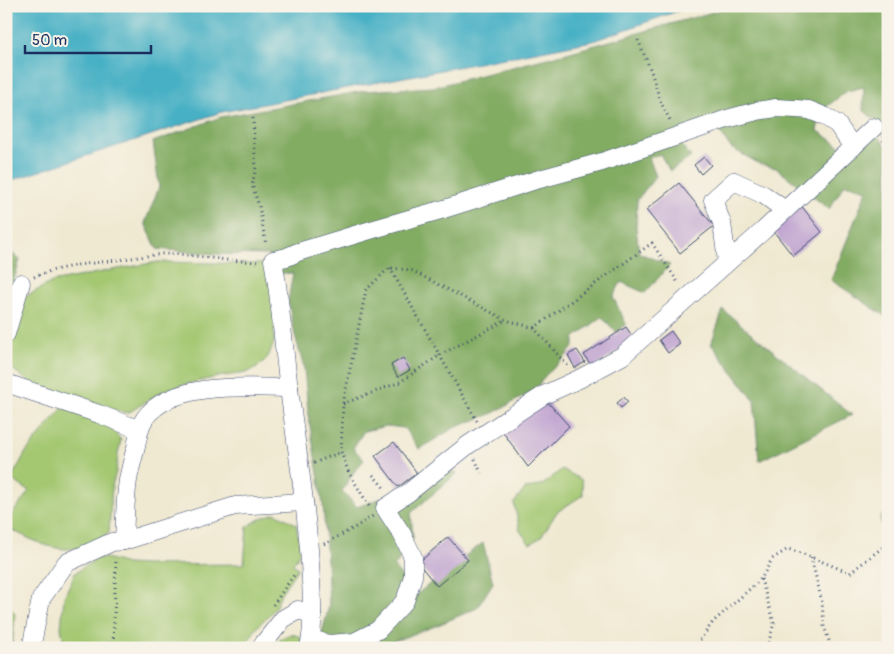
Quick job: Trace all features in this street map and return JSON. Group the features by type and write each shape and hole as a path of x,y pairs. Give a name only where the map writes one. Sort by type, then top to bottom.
{"street":[{"path":"853,147 837,124 809,110 776,108 757,111 672,137 602,162 536,180 271,261 278,288 288,388 300,467 310,554 312,614 310,644 354,642 378,630 405,601 413,576 413,557 402,534 385,508 408,493 468,445 544,395 622,356 764,230 785,210 853,147 874,127"},
{"path":"726,262 722,223 713,200 734,181 764,194 785,210"},
{"path":"6,334 21,283"},
{"path":"6,383 99,414 140,430"},
{"path":"124,541 128,480 144,419 155,407 175,396 204,390 242,387 288,388"},
{"path":"32,644 41,599 66,563 112,542 124,541 235,506 304,502"},
{"path":"260,648 283,619 298,610 312,614"}],"path":[{"path":"638,40 651,71 661,103 673,126 672,137"},
{"path":"21,283 50,270 162,254 180,254 254,262 271,261 252,185 256,167 253,118"},
{"path":"534,328 652,243 687,297"},
{"path":"389,268 484,434"},
{"path":"370,507 349,473 341,452 343,404 366,290 389,268 411,270 506,320 534,328 579,379"},
{"path":"343,404 400,382 440,356 506,320"},
{"path":"300,467 316,463 341,452"},
{"path":"270,609 310,554 330,540 354,528"},
{"path":"694,648 713,622 760,579 772,559 788,549 811,556 850,573 883,548 888,549"},
{"path":"811,556 822,602 824,627 831,646 834,648"},
{"path":"114,648 116,560"},
{"path":"760,579 774,623 768,648"}],"green space":[{"path":"728,6 888,6 888,141 875,120 863,110 864,87 847,91 822,110 817,130 843,148 873,130 888,148 888,318 831,280 867,190 845,184 829,209 776,168 760,164 731,148 713,123 682,135 681,144 691,157 670,171 660,154 649,158 656,176 637,200 636,227 639,253 670,265 645,293 621,282 613,297 626,324 616,332 602,317 574,338 574,346 545,376 534,391 491,414 454,428 419,449 404,428 387,426 364,431 353,448 364,460 342,491 357,507 398,492 447,468 457,473 411,513 413,539 394,567 416,595 483,543 493,583 477,608 438,625 375,648 318,648 329,606 327,561 323,504 309,420 304,368 288,302 293,273 270,274 269,255 214,254 157,249 145,223 159,187 153,142 221,117 364,91 434,87 567,53 720,10"},
{"path":"6,248 20,260 12,286 6,288"},
{"path":"158,262 268,264 275,276 274,343 268,357 257,368 245,373 179,386 158,394 128,413 101,407 34,386 9,366 13,326 23,298 52,282"},
{"path":"723,310 852,415 759,461 754,400 711,344"},
{"path":"64,406 104,420 121,440 112,486 109,533 89,545 67,549 36,542 6,527 6,523 29,491 11,479 26,452"},
{"path":"562,469 582,480 583,495 557,512 541,537 530,544 520,531 514,503 525,489 544,484"},
{"path":"888,509 888,552 880,518"},
{"path":"275,513 296,524 301,551 293,564 298,568 281,593 275,609 258,626 243,648 118,648 118,645 108,642 106,648 65,648 61,628 64,597 75,573 97,558 106,558 127,564 145,565 244,564 247,527 261,518"},
{"path":"6,602 15,614 12,648 6,648"},
{"path":"292,634 301,637 301,648 273,648 283,637"}],"water":[{"path":"6,6 692,6 593,41 222,112 6,182"}],"building":[{"path":"704,157 711,165 701,174 694,165"},
{"path":"679,183 714,226 680,253 646,210"},
{"path":"800,204 822,232 793,256 771,228"},
{"path":"626,327 635,340 593,368 584,355"},
{"path":"671,331 680,344 668,353 659,340"},
{"path":"577,350 585,362 575,368 568,355"},
{"path":"403,358 410,370 398,377 391,365"},
{"path":"624,397 628,402 621,408 617,403"},
{"path":"545,399 569,426 528,467 502,431"},
{"path":"394,442 417,473 398,487 375,456"},
{"path":"448,537 468,560 437,586 418,563"}]}
